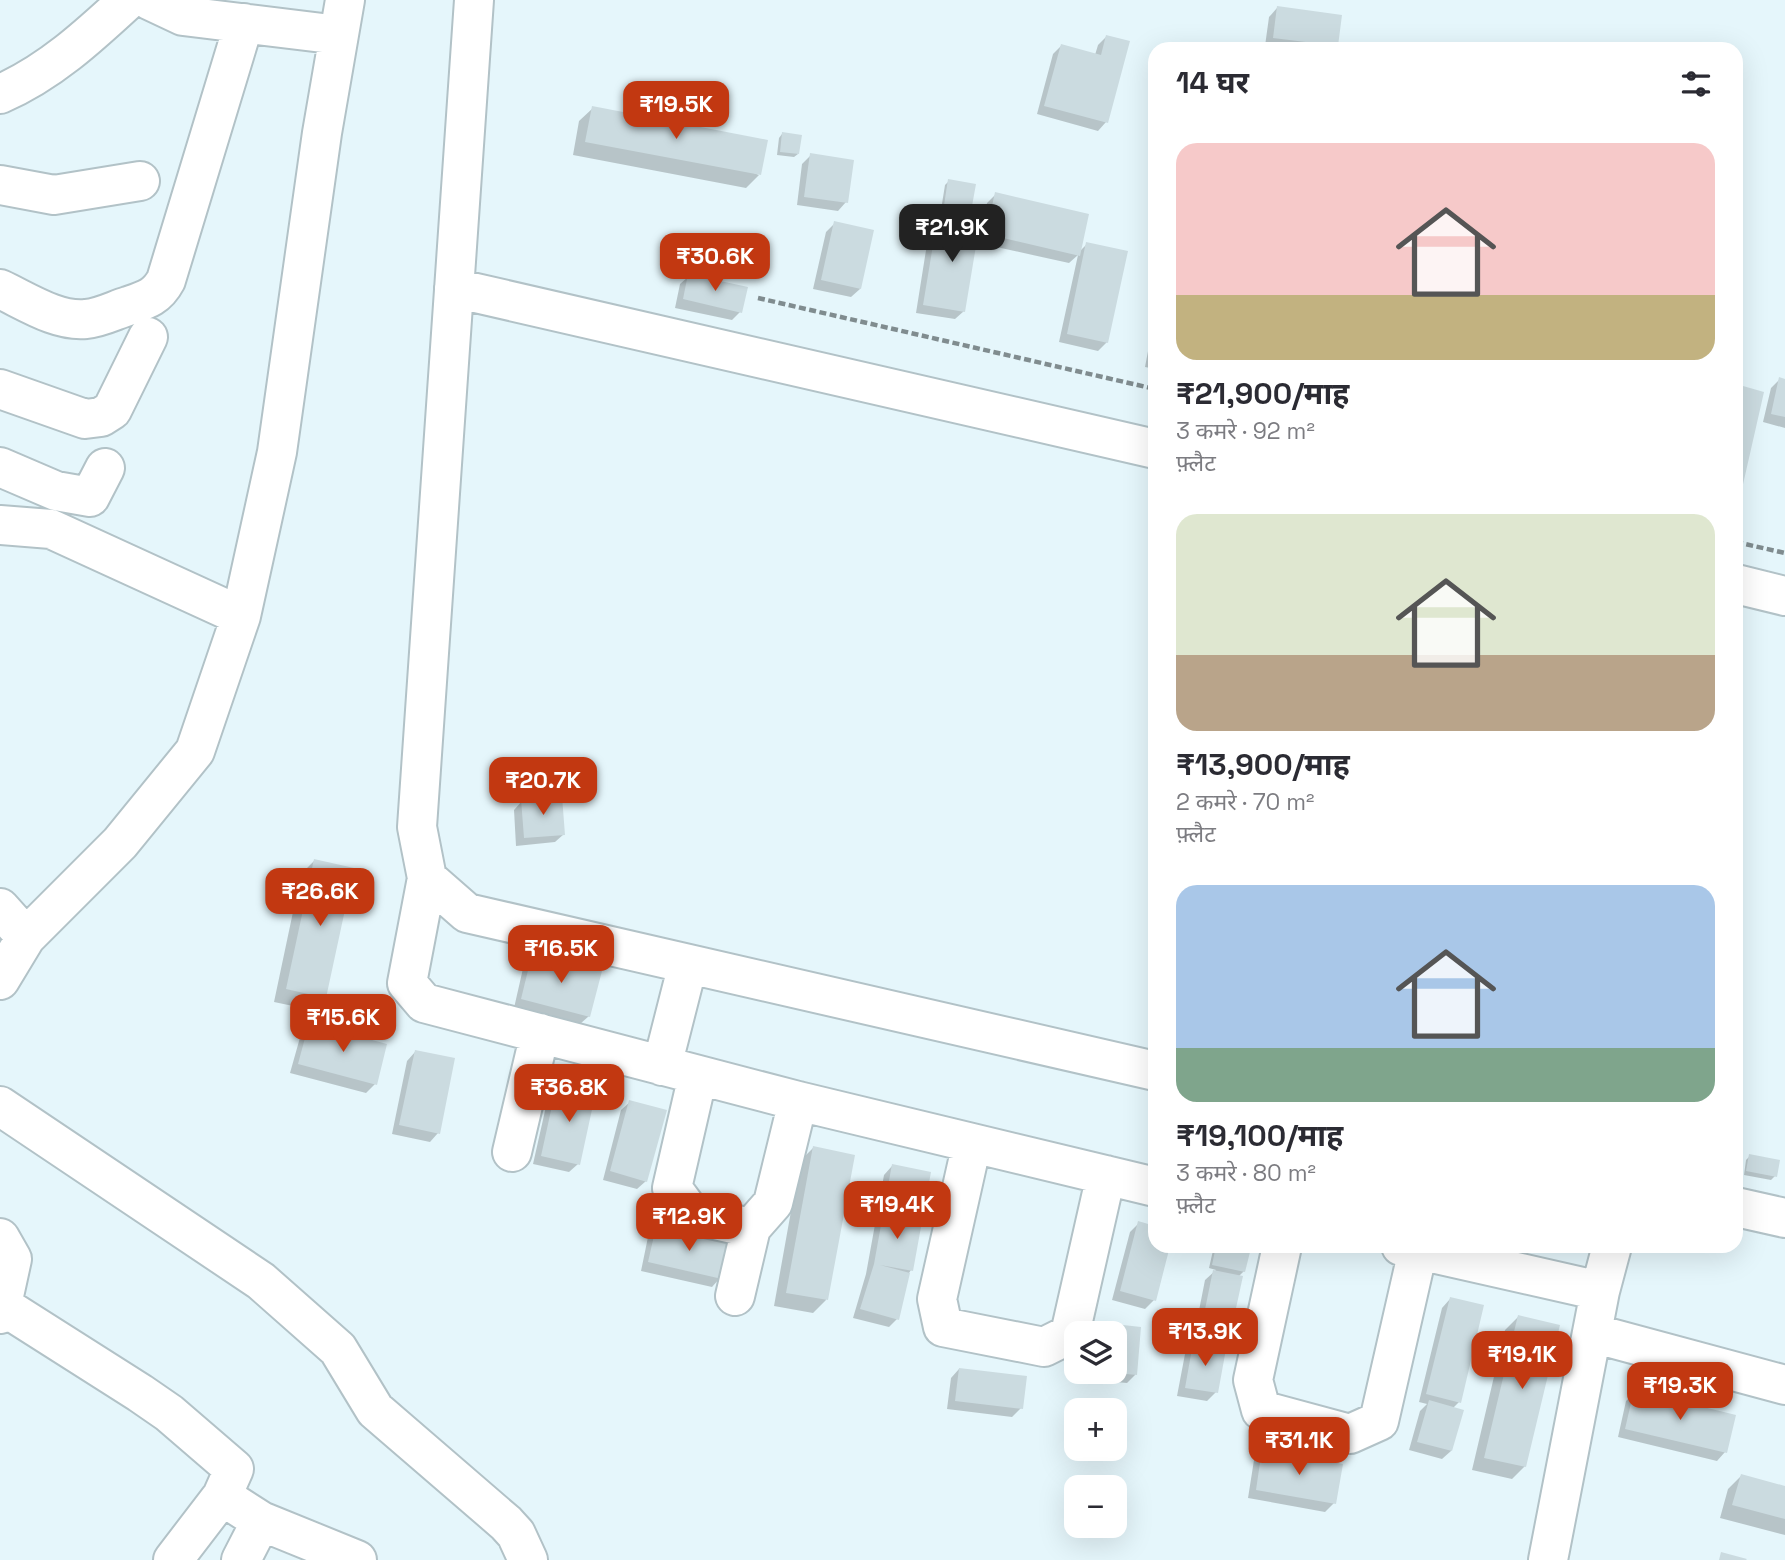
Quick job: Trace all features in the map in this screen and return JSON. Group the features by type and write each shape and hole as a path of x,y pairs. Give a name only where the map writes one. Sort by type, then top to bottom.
{"street":[{"path":"0,93 24,83 82,42 128,0"},
{"path":"0,980 26,937 120,843 195,751 240,616 277,452 322,134 342,17 244,23 183,16 149,0"},
{"path":"474,0 417,827 427,878 407,983 424,1003 798,1101 1148,1185"},
{"path":"0,289 59,316 88,319 147,300 160,293 244,23"},
{"path":"0,185 54,195 140,181"},
{"path":"454,288 1148,447"},
{"path":"0,388 85,419 101,418 111,410 148,337"},
{"path":"0,467 56,491 90,497 105,468"},
{"path":"0,525 51,528 240,616"},
{"path":"1743,586 1785,596"},
{"path":"427,878 467,913 1148,1070"},
{"path":"0,908 26,937"},
{"path":"688,964 672,1188 692,1215 751,1227"},
{"path":"512,1152 540,1033"},
{"path":"735,1296 751,1227 773,1203 798,1101"},
{"path":"0,1106 261,1281 338,1349 375,1410 506,1523 516,1534 528,1560"},
{"path":"972,1143 937,1299 943,1327 1044,1347 1070,1334 1106,1175"},
{"path":"1743,1209 1785,1218"},
{"path":"0,1238 12,1259 1,1310 150,1400 234,1469 222,1496 173,1560"},
{"path":"1280,1253 1253,1380 1262,1410 1350,1434 1379,1421 1408,1253"},
{"path":"1431,1253 1600,1291"},
{"path":"1548,1560 1600,1291 1610,1253"},
{"path":"1592,1333 1785,1385"},
{"path":"222,1496 261,1521 357,1560"},
{"path":"241,1560 261,1521"}],"path":[{"path":"758,298 1148,387"},
{"path":"1743,544 1785,553"}],"building":[{"path":"1277,6 1342,15 1339,42 1273,38"},
{"path":"1106,35 1130,41 1108,123 1044,106 1061,44 1101,55"},
{"path":"592,106 768,140 761,175 585,142"},
{"path":"782,132 802,135 799,154 780,152"},
{"path":"810,153 854,160 848,203 804,197"},
{"path":"948,179 976,184 970,217 943,212"},
{"path":"995,192 1089,214 1080,256 986,234"},
{"path":"938,215 980,222 965,312 923,305"},
{"path":"834,221 874,230 861,289 821,280"},
{"path":"1086,242 1128,251 1108,343 1067,334"},
{"path":"688,274 748,287 742,313 683,299"},
{"path":"1779,377 1785,379 1785,417 1771,414"},
{"path":"1743,386 1764,392 1743,484"},
{"path":"562,796 565,835 524,838 521,799"},
{"path":"314,859 354,868 326,998 286,989"},
{"path":"532,954 602,971 590,1017 521,999"},
{"path":"309,1023 387,1044 377,1085 298,1064"},
{"path":"415,1050 455,1058 440,1134 399,1125"},
{"path":"557,1083 596,1091 580,1165 541,1156"},
{"path":"629,1100 667,1110 647,1182 610,1171"},
{"path":"813,1146 855,1155 828,1300 786,1293"},
{"path":"1749,1154 1780,1160 1777,1177 1746,1171"},
{"path":"892,1164 931,1172 913,1271 880,1265 910,1273 899,1320 860,1309 874,1264"},
{"path":"1138,1221 1148,1224 1148,1253 1168,1253 1156,1301 1120,1291"},
{"path":"656,1227 729,1244 722,1279 648,1262"},
{"path":"1215,1253 1250,1253 1245,1272 1212,1265"},
{"path":"1213,1270 1243,1276 1228,1345 1199,1339"},
{"path":"1450,1297 1484,1305 1461,1403 1426,1394"},
{"path":"1518,1315 1560,1325 1526,1467 1484,1458"},
{"path":"1127,1325 1141,1327 1137,1375 1127,1374"},
{"path":"1193,1343 1226,1349 1218,1393 1185,1388"},
{"path":"959,1368 1027,1376 1023,1409 955,1401"},
{"path":"1634,1390 1736,1415 1727,1453 1625,1429"},
{"path":"1429,1400 1464,1410 1452,1451 1417,1442"},
{"path":"1262,1449 1343,1464 1336,1504 1256,1490"},
{"path":"1741,1474 1785,1486 1785,1519 1732,1505"},
{"path":"1721,1552 1747,1559 1719,1560"}]}
